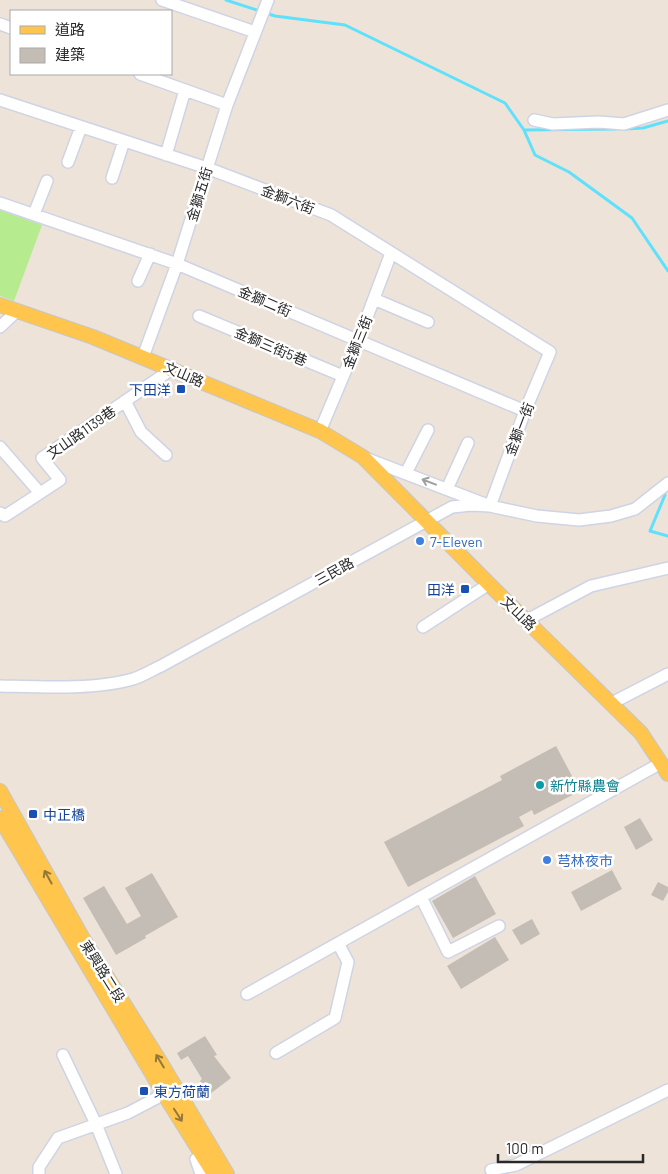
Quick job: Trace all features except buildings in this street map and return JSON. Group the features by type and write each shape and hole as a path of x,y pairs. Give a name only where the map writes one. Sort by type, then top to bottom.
{"main road":[{"name":"文山路","path":"0,305 93,337 172,369 320,431 363,457 641,733 666,770"},
{"name":"東興路二段","path":"0,791 82,938 99,973"},
{"name":"東興路二段","path":"0,818 99,973 207,1151"},
{"path":"207,1151 214,1174"},
{"path":"207,1151 227,1174"}],"street":[{"path":"162,0 255,32"},
{"name":"金獅五街","path":"143,357 177,264 227,105 268,0"},
{"path":"143,75 227,105"},
{"path":"166,155 185,90"},
{"name":"金獅六街","path":"0,100 207,168 331,215 550,352"},
{"path":"534,120 553,124 599,122 624,124 668,110"},
{"path":"68,162 81,127"},
{"path":"112,178 124,141"},
{"path":"34,214 47,181"},
{"name":"金獅二街","path":"0,202 177,264 525,411"},
{"name":"金獅三街","path":"320,431 358,341 391,253"},
{"path":"138,281 150,254"},
{"path":"374,299 428,322"},
{"path":"0,327 17,310"},
{"name":"金獅三街5巷","path":"199,316 343,376"},
{"name":"金獅一街","path":"490,506 525,411 550,352"},
{"name":"文山路1139巷","path":"2,515 60,480 42,458 172,369"},
{"path":"125,401 141,432 166,455"},
{"path":"406,474 428,430"},
{"path":"447,489 468,444"},
{"path":"0,447 40,493"},
{"name":"文山路","path":"363,457 490,506"},
{"name":"三民路","path":"0,686 89,686 113,684 135,678 161,666 452,507 470,505 490,506 537,516 579,520 603,517 635,509 668,482"},
{"path":"527,620 592,586 668,568"},
{"path":"424,627 489,584"},
{"path":"610,704 668,674"},
{"path":"248,994 421,897 666,770"},
{"path":"421,897 448,952 499,926"},
{"path":"276,1053 335,1018 348,962 338,943"},
{"path":"63,1056 96,1124 116,1174"},
{"path":"491,1170 516,1165 668,1090"},
{"path":"38,1174 39,1168 58,1138 128,1113 170,1091"},
{"path":"201,1174 196,1159 207,1151"}],"green space":[{"path":"0,210 42,225 14,301 0,296"}],"waterway":[{"path":"226,0 275,16 345,25 505,103 524,130 616,129"},
{"path":"625,129 643,128 668,121"},
{"path":"524,130 535,155 569,172 632,218 668,271"},
{"path":"665,495 650,531 668,536"}],"place":[{"name":"下田洋","path":"181,389"},
{"name":"7-Eleven","path":"420,541"},
{"name":"田洋","path":"465,589"},
{"name":"新竹縣農會","path":"540,785"},
{"name":"中正橋","path":"33,814"},
{"name":"芎林夜市","path":"547,860"},
{"name":"東方荷蘭","path":"144,1091"}]}
